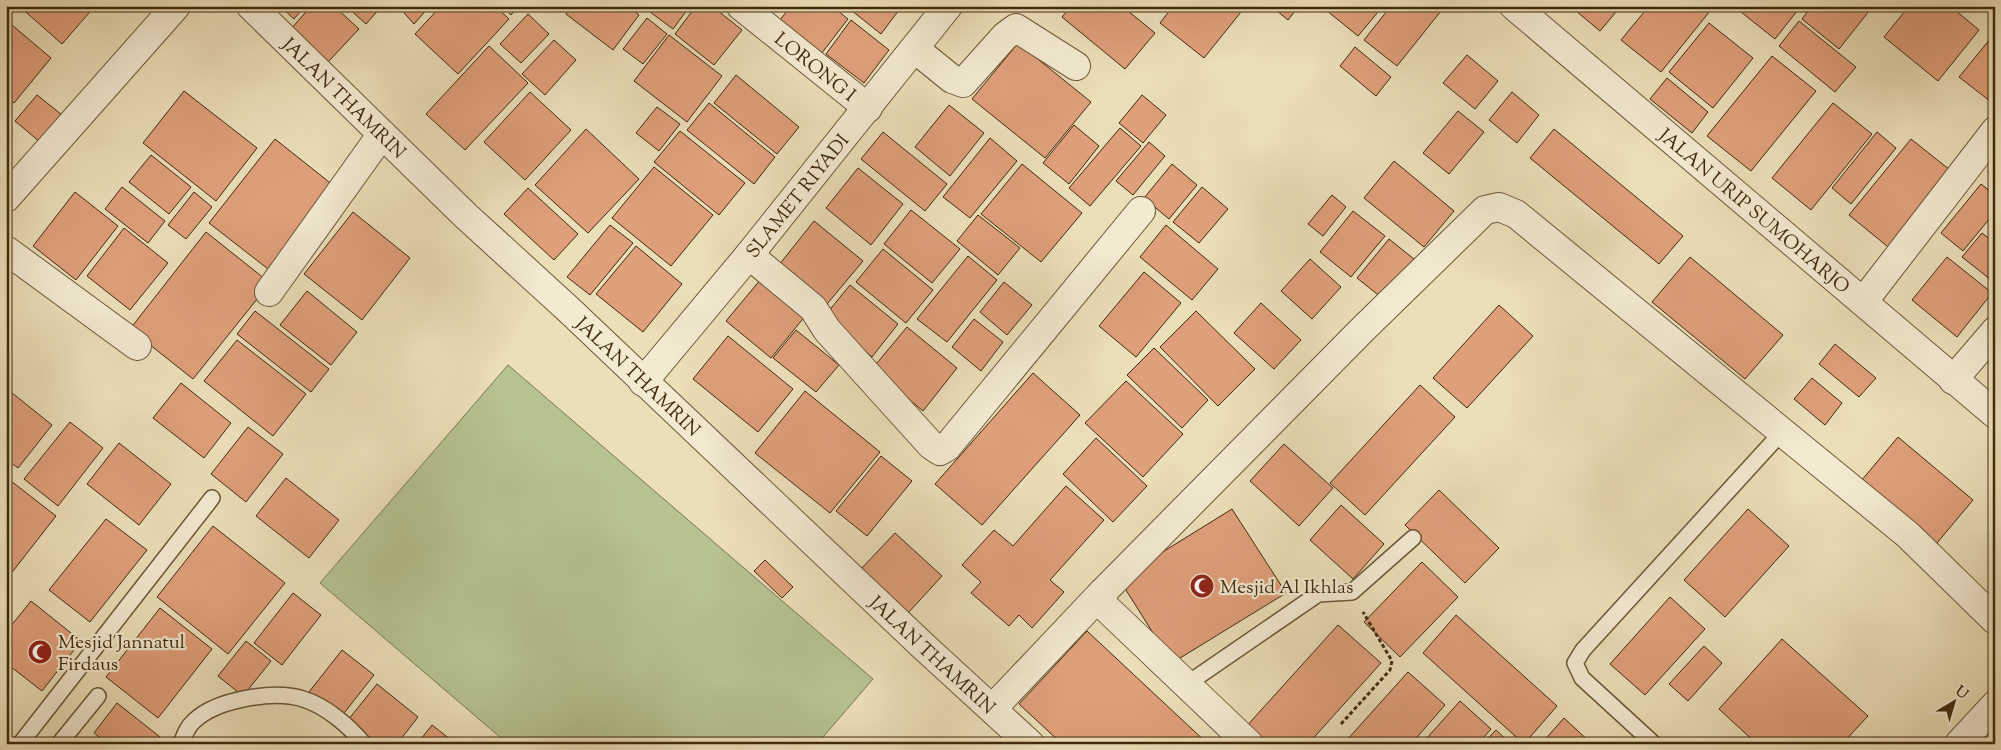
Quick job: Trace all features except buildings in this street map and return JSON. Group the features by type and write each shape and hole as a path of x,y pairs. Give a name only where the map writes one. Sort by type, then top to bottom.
{"street":[{"path":"6,198 176,6"},
{"name":"JALAN THAMRIN","path":"251,6 466,216 568,309 914,637 993,708 1020,741"},
{"name":"LORONG I","path":"741,6 868,108"},
{"name":"SLAMET RIYADI","path":"643,382 749,255 948,6"},
{"name":"JALAN URIP SUMOHARJO","path":"1514,6 1995,414"},
{"path":"915,49 952,79 963,83 1005,36 1016,28 1076,66"},
{"path":"1864,302 1995,131"},
{"path":"269,292 382,134"},
{"path":"993,708 1102,593 1363,329 1485,210 1499,207 1516,214 1908,535 1995,620"},
{"path":"749,255 813,308 827,330 931,445 940,451 947,447 1141,210"},
{"path":"6,250 137,346"},
{"path":"1953,380 1995,331"},
{"path":"1102,593 1101,603 1249,744"},
{"path":"1959,744 1995,705"}],"lane":[{"path":"1654,744 1582,678 1575,663 1583,650 1654,570 1782,432"},
{"path":"20,744 212,498"},
{"path":"1187,684 1318,594 1352,592 1413,538"},
{"path":"181,744 193,722 220,705 274,695 304,699 333,715 353,731 364,744"},
{"path":"59,744 98,696"}],"path":[{"path":"1341,724 1390,670 1392,661 1352,592"}],"green space":[{"path":"508,365 873,679 817,744 508,744 320,583"}],"place":[{"name":"Mesjid Al Ikhlas","path":"1202,586"},
{"name":"Mesjid Jannatul Firdaus","path":"40,652"}]}
